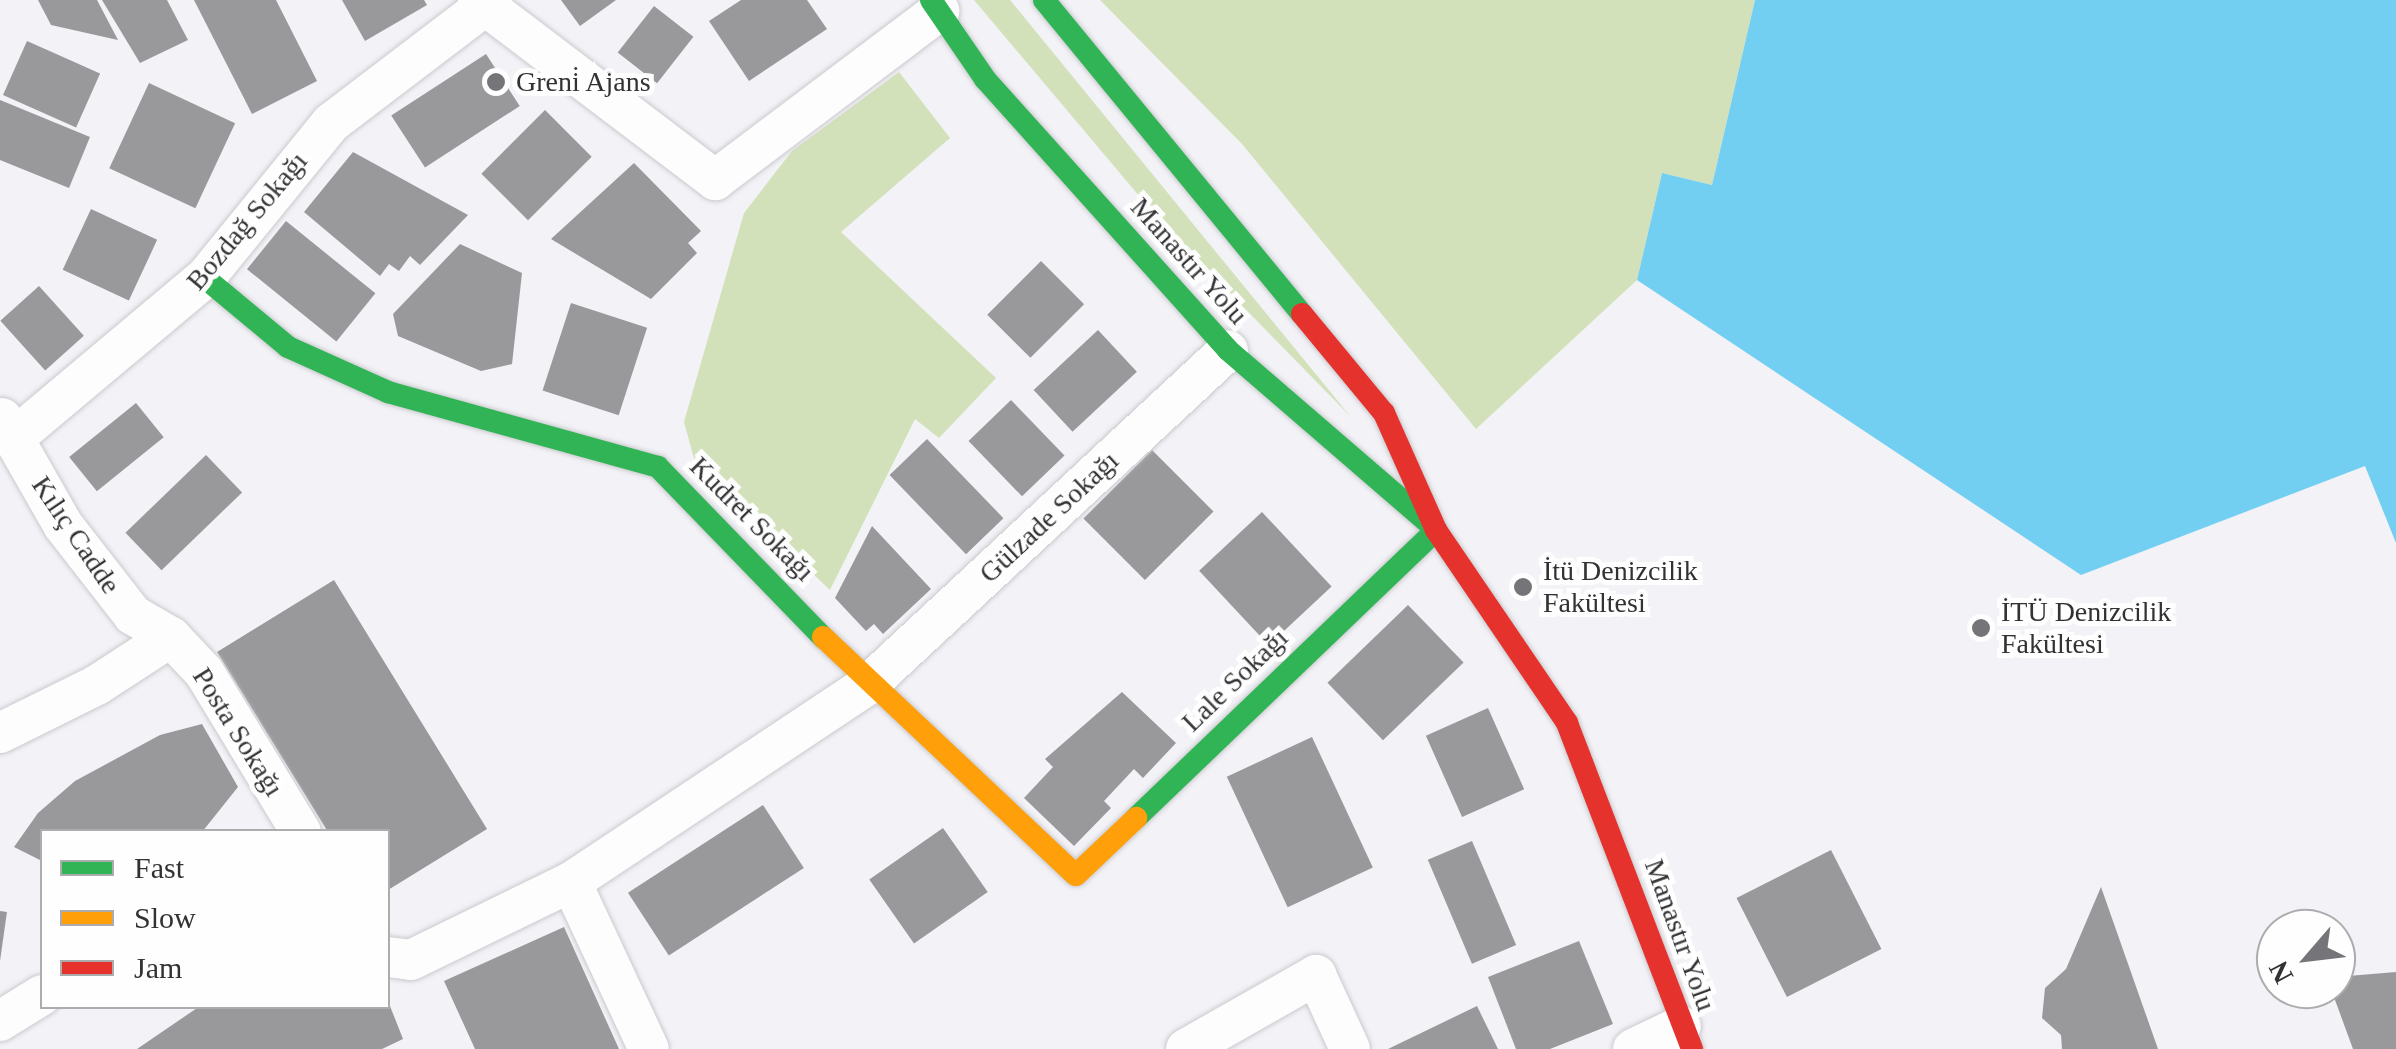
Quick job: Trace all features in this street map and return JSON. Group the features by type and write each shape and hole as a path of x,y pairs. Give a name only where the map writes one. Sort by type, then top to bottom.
{"main road":[{"name":"Manastır Yolu","path":"1044,0 1384,413 1436,530 1567,723 1686,1038"},
{"name":"Manastır Yolu","path":"935,6 985,78 1228,350 1436,530"},
{"name":"Kudret Sokağı","path":"205,278 288,346 388,392 658,467 869,684 1076,874"},
{"name":"Lale Sokağı","path":"1076,874 1436,530"}],"street":[{"path":"480,4 715,180 935,6"},
{"name":"Bozdağ Sokağı","path":"7,426 205,278 331,122 480,4"},
{"name":"Gülzade Sokağı","path":"390,957 411,960 571,882 869,684 1228,350"},
{"name":"Kılıç Cadde","path":"7,426 62,525 133,615 171,637"},
{"path":"0,733 98,685 171,637"},
{"name":"Posta Sokağı","path":"171,637 204,672 299,829"},
{"path":"571,882 649,1049"},
{"path":"1186,1049 1316,975 1350,1049"},
{"path":"0,1021 40,996"},
{"path":"1634,1049 1686,1038"}],"green space":[{"path":"974,0 1010,0 1350,416 1167,229"},
{"path":"1100,0 1755,0 1712,185 1662,173 1637,280 1476,429 1242,144"},
{"path":"899,72 950,138 841,232 996,378 939,438 915,419 830,590 695,462 684,422 744,213 792,151"}],"water":[{"path":"1755,0 2396,0 2396,543 2365,466 2081,575 1637,280 1662,173 1712,185"}],"building":[{"path":"38,0 97,0 118,40 51,25"},
{"path":"102,0 167,0 188,40 140,63"},
{"path":"194,0 276,0 317,81 252,114"},
{"path":"342,0 424,0 427,5 365,41"},
{"path":"561,0 616,0 580,26"},
{"path":"741,0 807,0 827,29 749,81 709,21"},
{"path":"654,6 693,37 657,83 618,52"},
{"path":"27,41 100,74 76,127 3,95"},
{"path":"486,54 520,106 425,168 391,116"},
{"path":"149,83 235,123 195,208 109,168"},
{"path":"0,100 90,137 69,188 0,160"},
{"path":"545,110 592,157 528,220 481,174"},
{"path":"353,152 468,215 420,265 410,256 399,271 389,264 380,276 304,212"},
{"path":"634,163 701,231 688,243 697,253 651,299 551,239"},
{"path":"91,209 157,240 129,301 63,270"},
{"path":"286,221 375,293 336,342 247,269"},
{"path":"460,244 522,273 512,364 481,371 398,336 393,314"},
{"path":"1041,261 1084,304 1030,358 987,315"},
{"path":"39,286 84,336 45,371 0,321"},
{"path":"571,303 647,328 619,415 543,390"},
{"path":"1098,330 1137,372 1073,432 1034,390"},
{"path":"1011,400 1064,455 1022,496 969,441"},
{"path":"136,403 164,437 97,491 69,457"},
{"path":"927,439 1003,518 966,554 890,475"},
{"path":"1152,450 1214,512 1145,580 1083,519"},
{"path":"206,455 242,492 162,570 125,533"},
{"path":"1262,512 1332,587 1269,645 1199,571"},
{"path":"872,526 931,589 883,634 874,624 866,631 835,598"},
{"path":"334,580 487,829 390,889 390,829 326,829 217,652"},
{"path":"1408,605 1464,663 1383,740 1327,683"},
{"path":"1122,692 1176,743 1143,778 1134,769 1104,801 1111,808 1074,846 1024,798 1053,767 1045,759"},
{"path":"1488,708 1524,789 1462,817 1426,736"},
{"path":"202,724 238,787 204,829 40,829 40,860 14,847 38,813 75,781 160,735"},
{"path":"1312,737 1373,868 1288,907 1227,777"},
{"path":"763,805 804,868 669,956 628,893"},
{"path":"943,828 988,892 914,944 869,880"},
{"path":"1472,841 1516,945 1472,964 1428,860"},
{"path":"1831,850 1881,949 1787,997 1737,898"},
{"path":"2101,887 2158,1049 2062,1049 2061,1035 2042,1018 2045,988 2066,969"},
{"path":"0,911 7,912 0,961"},
{"path":"564,927 619,1049 475,1049 444,981"},
{"path":"1579,941 1613,1024 1550,1049 1516,1049 1488,977"},
{"path":"2396,972 2396,1049 2353,1049 2338,1009 2356,1009 2356,975"},
{"path":"390,1006 403,1039 382,1049 137,1049 196,1009"},
{"path":"1477,1006 1498,1049 1388,1049"}],"traffic: fast":[{"path":"931,0 985,79 1228,350 1426,521"},
{"path":"1044,0 1302,314"},
{"path":"205,278 288,347 388,392 658,467 823,637"},
{"path":"1136,818 1436,530"}],"traffic: slow":[{"path":"823,637 1076,875 1136,818"}],"traffic: jam":[{"path":"1302,314 1384,413 1436,530 1567,723 1692,1049"}],"place":[{"name":"Greni̇ Ajans","path":"496,82"},
{"name":"İtü Denizcilik Fakültesi","path":"1523,587"},
{"name":"İTÜ Denizcilik Fakültesi","path":"1981,628"}]}
